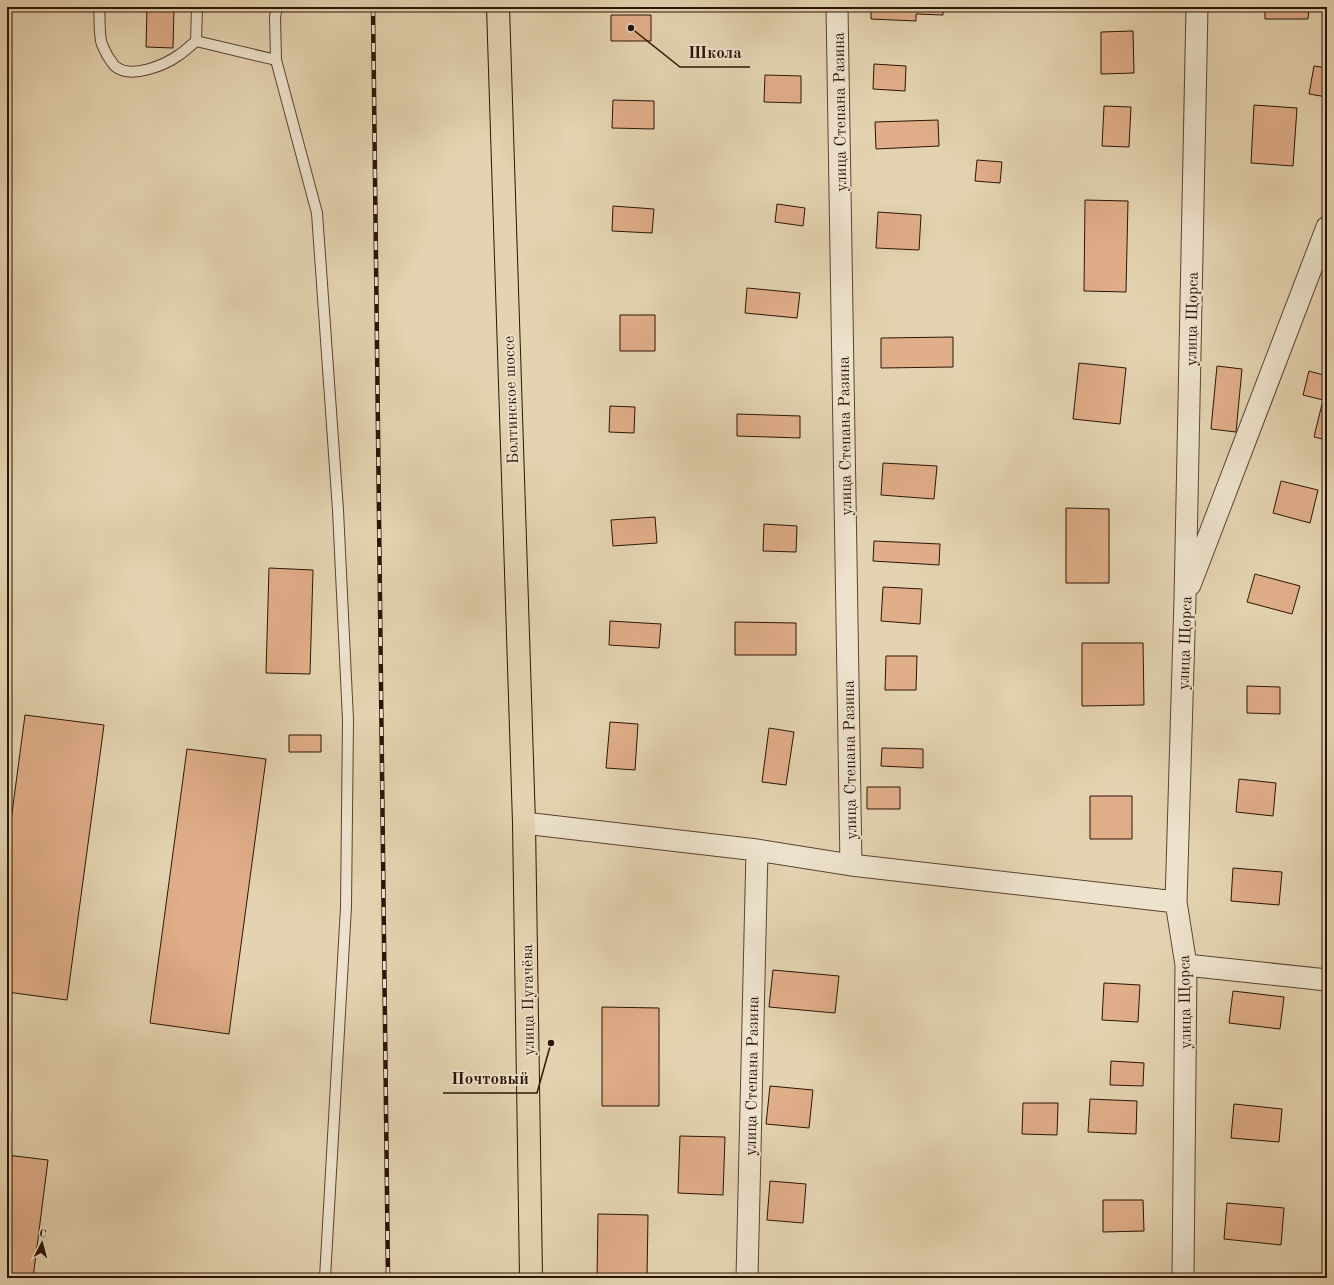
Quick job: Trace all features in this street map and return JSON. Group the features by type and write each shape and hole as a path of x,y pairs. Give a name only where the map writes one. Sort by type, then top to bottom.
{"main road":[{"name":"Болтинское шоссе","path":"498,7 523,793"},
{"name":"улица Пугачёва","path":"523,793 531,1278"}],"street":[{"name":"улица Степана Разина","path":"837,7 851,865"},
{"name":"улица Щорса","path":"1183,1278 1186,965 1176,902 1185,599 1197,7"},
{"path":"1185,599 1327,227"},
{"path":"524,823 757,850 851,865 1176,902"},
{"name":"улица Степана Разина","path":"746,1278 757,850"},
{"path":"1186,965 1327,980"}],"lane":[{"path":"99,7 101,41 111,62 116,67 129,72 145,70 161,64 179,55 196,41 197,7"},
{"path":"277,7 275,17 276,60 317,213 338,510 348,720 346,907 325,1278"},
{"path":"196,41 276,60"}],"building":[{"path":"147,7 174,7 173,48 146,47"},
{"path":"871,7 943,7 943,15 916,14 916,21 871,19"},
{"path":"1265,7 1309,7 1308,19 1265,19"},
{"path":"611,15 651,15 651,41 611,41"},
{"path":"1133,31 1134,73 1101,74 1101,32"},
{"path":"874,64 906,66 905,91 873,89"},
{"path":"1314,66 1327,68 1327,97 1309,94"},
{"path":"765,75 801,76 801,103 764,102"},
{"path":"613,100 654,101 654,129 612,128"},
{"path":"1254,105 1297,108 1293,166 1251,163"},
{"path":"1104,106 1131,107 1129,147 1102,146"},
{"path":"938,120 939,146 876,149 875,122"},
{"path":"977,160 1002,162 1000,183 975,181"},
{"path":"1085,200 1128,201 1126,292 1084,291"},
{"path":"777,204 805,208 803,226 775,222"},
{"path":"613,206 654,209 652,233 612,231"},
{"path":"878,212 921,215 919,250 876,248"},
{"path":"747,288 800,293 797,318 745,313"},
{"path":"620,315 655,315 655,351 620,351"},
{"path":"953,337 953,367 881,368 881,338"},
{"path":"1079,363 1126,368 1120,424 1073,419"},
{"path":"1217,366 1242,369 1236,432 1211,429"},
{"path":"1309,371 1327,376 1327,440 1314,437 1323,400 1303,395"},
{"path":"610,406 635,407 634,433 609,432"},
{"path":"737,414 800,416 800,438 737,436"},
{"path":"883,463 937,466 934,499 881,495"},
{"path":"1281,481 1318,490 1310,523 1273,513"},
{"path":"1066,508 1109,509 1109,583 1066,583"},
{"path":"655,517 657,543 613,546 611,520"},
{"path":"764,524 797,526 796,552 763,551"},
{"path":"874,541 940,544 939,565 873,561"},
{"path":"269,568 313,570 310,674 266,673"},
{"path":"1255,574 1300,586 1292,614 1247,602"},
{"path":"883,587 922,589 920,624 881,621"},
{"path":"610,621 661,624 659,648 609,645"},
{"path":"735,622 796,623 796,655 735,655"},
{"path":"1082,643 1143,643 1144,705 1082,706"},
{"path":"886,656 917,656 916,690 885,690"},
{"path":"1247,686 1280,687 1280,714 1247,713"},
{"path":"25,715 104,725 67,1000 7,992 7,851"},
{"path":"610,722 638,724 635,770 606,768"},
{"path":"769,728 794,732 786,785 762,782"},
{"path":"289,735 321,735 321,752 289,752"},
{"path":"882,748 923,749 923,768 881,766"},
{"path":"187,749 266,759 229,1034 150,1023"},
{"path":"1239,779 1276,783 1273,816 1236,812"},
{"path":"867,787 900,787 900,809 867,809"},
{"path":"1090,796 1132,796 1132,839 1090,839"},
{"path":"1233,868 1282,872 1279,905 1231,901"},
{"path":"773,970 839,976 835,1013 769,1007"},
{"path":"1104,983 1140,985 1138,1022 1102,1020"},
{"path":"1233,991 1284,997 1280,1029 1229,1023"},
{"path":"602,1007 659,1008 659,1106 602,1106"},
{"path":"1111,1061 1144,1063 1143,1086 1110,1085"},
{"path":"770,1086 813,1090 809,1128 766,1124"},
{"path":"1090,1099 1137,1101 1136,1134 1088,1132"},
{"path":"1023,1103 1058,1103 1057,1135 1022,1134"},
{"path":"1234,1104 1282,1109 1279,1142 1231,1138"},
{"path":"680,1136 725,1137 723,1195 678,1193"},
{"path":"7,1155 48,1160 33,1278 7,1278"},
{"path":"770,1181 806,1184 803,1223 767,1220"},
{"path":"1103,1200 1143,1200 1144,1231 1103,1232"},
{"path":"1227,1203 1284,1208 1281,1245 1224,1239"},
{"path":"598,1214 648,1215 647,1278 597,1278"}],"railway":[{"path":"373,7 388,1278"}],"place":[{"name":"Школа","path":"631,28"},
{"name":"Почтовый","path":"551,1043"}]}
